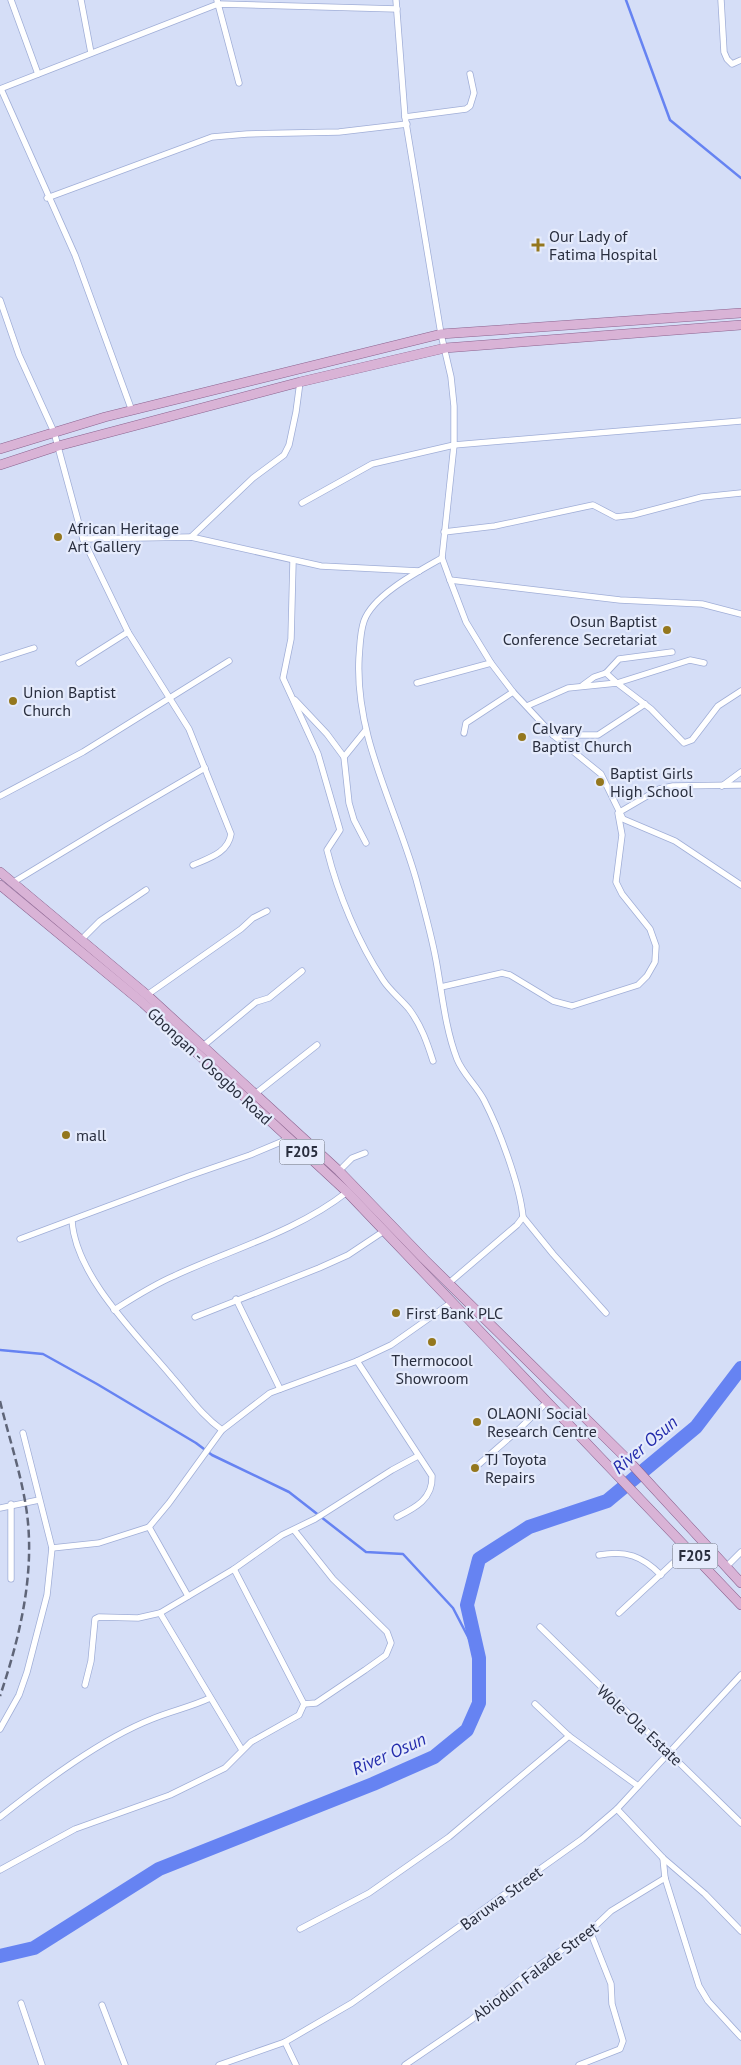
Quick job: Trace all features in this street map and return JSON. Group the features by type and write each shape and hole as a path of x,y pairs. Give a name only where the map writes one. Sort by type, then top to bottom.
{"main road":[{"path":"0,450 54,432 132,411 441,334 741,313"},
{"path":"0,465 58,446 300,382 444,348 741,324"},
{"name":"Gbongan - Osogbo Road","path":"0,872 147,995 339,1171 367,1205 384,1231 741,1605"},
{"name":"Gbongan - Osogbo Road","path":"0,886 143,1003 347,1192 367,1205 594,1426 741,1583"}],"street":[{"path":"11,0 38,74"},
{"path":"81,0 91,53"},
{"path":"396,0 406,120 441,334 451,377 454,446 442,558 466,622 491,663 513,692 553,735 601,774 618,812 622,835 616,882 622,894 650,929 656,946 655,962 638,985 572,1006 554,1001 510,975 502,973 441,987"},
{"path":"721,0 724,52 732,64 741,60"},
{"path":"217,2 239,83"},
{"path":"132,411 75,255 47,198 0,89 217,2 397,8"},
{"path":"47,198 212,137 240,134 339,132 466,109 470,106 474,92 470,74"},
{"path":"0,300 19,355 54,432 83,539 128,632 188,729 231,834 228,843 219,853 193,865"},
{"path":"190,537 253,478 284,455 292,428 300,382"},
{"path":"302,503 372,464 454,446 741,421"},
{"path":"444,532 495,526 593,505 599,506 611,516 632,515 702,497 741,493"},
{"path":"83,539 190,537 293,562 321,566 420,570"},
{"path":"442,558 420,570 389,592 375,604 365,619 361,633 358,682 365,731 415,877 441,987 452,1044 458,1061 485,1102 517,1184 523,1217 553,1254 606,1313"},
{"path":"293,562 292,639 283,671 285,684 318,754 340,830 327,850 335,883 351,920 384,980 409,1010 424,1034 433,1061"},
{"path":"450,580 620,600 702,604 741,614"},
{"path":"79,663 128,632"},
{"path":"0,659 34,648"},
{"path":"583,685 594,677 606,673 619,659 672,652"},
{"path":"0,796 83,752 228,660"},
{"path":"528,706 568,688 617,683 690,660 704,663"},
{"path":"417,683 491,663"},
{"path":"606,673 645,704 684,743 692,740 718,706 741,691"},
{"path":"464,733 466,723 513,692"},
{"path":"292,698 327,734 344,757 349,803 354,820 366,843"},
{"path":"553,735 598,735 645,704"},
{"path":"344,757 365,731"},
{"path":"12,883 205,768"},
{"path":"722,786 741,772"},
{"path":"618,812 658,789 673,786 741,785"},
{"path":"618,812 624,819 675,841 741,885"},
{"path":"82,939 100,921 146,890"},
{"path":"147,995 241,929 253,918 267,911"},
{"path":"203,1046 256,1002 269,998 302,971"},
{"path":"255,1094 317,1045"},
{"path":"20,1240 180,1179 250,1155 288,1138"},
{"path":"339,1171 352,1158 365,1153"},
{"path":"114,1310 174,1275 243,1248 320,1211 347,1192"},
{"path":"449,1283 503,1239 523,1217"},
{"path":"72,1221 73,1236 79,1252 114,1310 173,1378 194,1406 222,1430"},
{"path":"195,1317 348,1255 384,1231"},
{"path":"236,1299 280,1389"},
{"path":"52,1548 99,1543 149,1527 186,1481 197,1462 222,1430 270,1393 357,1361 391,1345 452,1302"},
{"path":"357,1361 418,1456 430,1470 431,1490 420,1505 397,1517"},
{"path":"477,1466 547,1402"},
{"path":"0,1729 19,1695 27,1672 47,1595 52,1548 38,1500 30,1455 23,1432"},
{"path":"85,1685 91,1661 95,1619 99,1617 138,1618 160,1613 234,1570 282,1535 315,1518 418,1456"},
{"path":"0,1508 11,1504 38,1500"},
{"path":"11,1504 11,1579"},
{"path":"149,1527 188,1596"},
{"path":"294,1530 333,1579 387,1632 391,1643 386,1655 365,1670 316,1703 304,1704"},
{"path":"620,1614 688,1549"},
{"path":"727,1566 741,1552"},
{"path":"599,1555 611,1553 634,1555 649,1563 662,1575"},
{"path":"234,1570 304,1704"},
{"path":"160,1613 242,1750"},
{"name":"Wole-Ola Estate","path":"540,1627 741,1823"},
{"name":"Baruwa Street","path":"219,2065 285,2042 352,2003 460,1928 582,1838 617,1809 741,1675"},
{"path":"0,1817 30,1792 121,1734 152,1719 194,1706 210,1698"},
{"path":"0,1870 75,1829 170,1795 225,1768 242,1750 264,1734 288,1723 299,1715 304,1704"},
{"path":"536,1704 569,1736 638,1786"},
{"path":"300,1929 369,1893 449,1837 569,1736"},
{"path":"617,1809 663,1858 705,1894 741,1931"},
{"path":"663,1858 664,1878 699,1986 708,2001 741,2038"},
{"name":"Abiodun Falade Street","path":"405,2065 471,2020 532,1970 590,1931 611,1911 664,1878"},
{"path":"581,2064 620,2049 623,2041 612,2004 606,1969 590,1931"},
{"path":"21,2003 42,2065"},
{"path":"102,2005 125,2065"},
{"path":"285,2042 296,2065"}],"waterway":[{"path":"626,0 670,120 741,178"},
{"path":"0,1350 43,1354 196,1443 212,1455 289,1492 366,1552 403,1554 453,1608 479,1658"},
{"name":"River Osun","path":"0,1956 34,1948 159,1869 373,1784 434,1757 467,1730 479,1703 479,1658 467,1605 479,1559 529,1527 607,1501 696,1427 741,1368"}],"railway":[{"path":"0,1401 23,1488 29,1550 25,1600 14,1649 0,1696"}],"place":[{"name":"Our Lady of Fatima Hospital","path":"538,245"},
{"name":"African Heritage Art Gallery","path":"58,537"},
{"name":"Osun Baptist Conference Secretariat","path":"667,630"},
{"name":"Union Baptist Church","path":"13,701"},
{"name":"Calvary Baptist Church","path":"522,737"},
{"name":"Baptist Girls High School","path":"600,782"},
{"name":"mall","path":"66,1135"},
{"name":"First Bank PLC","path":"396,1313"},
{"name":"Thermocool Showroom","path":"432,1342"},
{"name":"OLAONI Social Research Centre","path":"477,1422"},
{"name":"TJ Toyota Repairs","path":"475,1468"}]}
